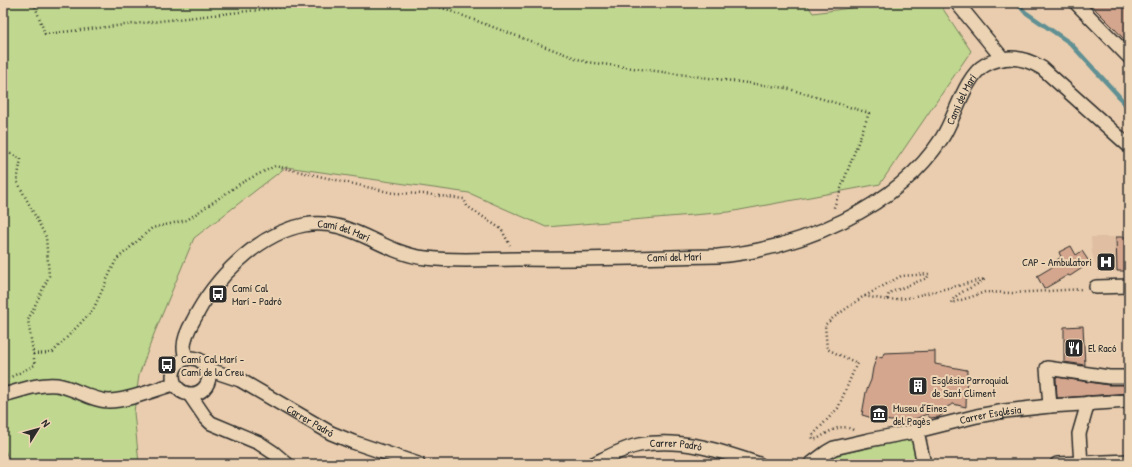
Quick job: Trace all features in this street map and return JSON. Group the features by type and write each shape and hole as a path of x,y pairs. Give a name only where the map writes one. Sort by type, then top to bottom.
{"street":[{"path":"957,3 1003,59"},
{"path":"1076,3 1129,57"},
{"name":"Camí del Marí","path":"186,359 184,346 191,325 202,304 223,276 244,256 268,240 303,225 336,225 348,228 382,245 415,257 463,261 733,255 784,244 827,229 898,186 913,172 923,162 942,137 972,78 984,65 1003,59 1018,58 1042,68 1129,146"},
{"path":"1096,287 1129,286"},
{"path":"195,358 204,364 207,369 209,374 207,385 200,392 190,395 181,392 174,384 174,368 186,359 195,358"},
{"path":"1050,406 1047,368 1109,377 1129,377"},
{"name":"Carrer Padró","path":"207,369 240,380 331,433 418,464"},
{"path":"3,395 42,385 58,385 108,401 126,398 174,384"},
{"path":"190,395 204,417 211,423 259,443 287,464"},
{"name":"Carrer Església","path":"811,464 827,452 856,443 917,431 977,416 1050,406 1129,401"},
{"path":"1081,464 1079,434 1088,403"},
{"path":"917,431 924,464"},
{"name":"Carrer Padró","path":"593,464 628,448 649,444 667,443 701,445 759,464"},
{"path":"1057,464 1101,464 1129,461"}],"path":[{"path":"34,3 45,34 319,3"},
{"path":"429,3 586,62 786,88 869,113 827,229"},
{"path":"3,150 21,159 17,181 46,237 49,276 28,320 35,365 3,381"},
{"path":"856,443 856,432 852,428 845,426 839,427 817,440 813,439 812,436 838,408 857,363 827,350 825,325 864,296 901,276 929,274 927,278 889,293 887,300"},
{"path":"864,296 887,300 907,298 985,279 952,299 950,303 985,292 1020,293 1096,287"}],"shaded area":[{"name":"CAP - Ambulatori","path":"1091,237 1116,237 1117,271 1098,272 1092,253"}],"green space":[{"path":"3,3 806,3 813,13 887,3 939,3 971,51 880,184 729,212 546,227 469,193 286,167 194,238 154,334 139,375 134,412 139,464 11,464 3,446"},
{"path":"908,440 915,443 918,464 821,464 829,458 845,453"}],"building":[{"path":"1089,3 1129,3 1129,45 1115,29"},
{"path":"1116,237 1129,237 1129,271 1117,271"},
{"path":"1071,246 1076,255 1082,251 1090,263 1070,276 1068,275 1044,289 1037,276 1054,266 1053,263 1061,257 1059,252"},
{"name":"El Racó","path":"1083,326 1085,365 1064,362 1064,327"},
{"name":"Església Parroquial de Sant Climent","path":"935,351 935,364 967,370 966,407 953,404 945,408 944,413 939,417 930,418 927,414 915,419 899,422 876,419 862,415 866,392 871,380 877,356 882,358 884,353"},
{"path":"1056,377 1108,385 1129,385 1129,393 1057,398"}],"waterway":[{"path":"1017,3 1025,12 1070,43 1129,109"}],"place":[{"name":"CAP - Ambulatori","path":"1106,262"},
{"name":"Camí Cal Marí - Padró","path":"218,294"},
{"name":"El Racó","path":"1074,348"},
{"name":"Camí Cal Marí - Camí de la Creu","path":"167,365"},
{"name":"Església Parroquial de Sant Climent","path":"918,386"},
{"name":"Museu d’Eines del Pagès","path":"879,414"}]}
